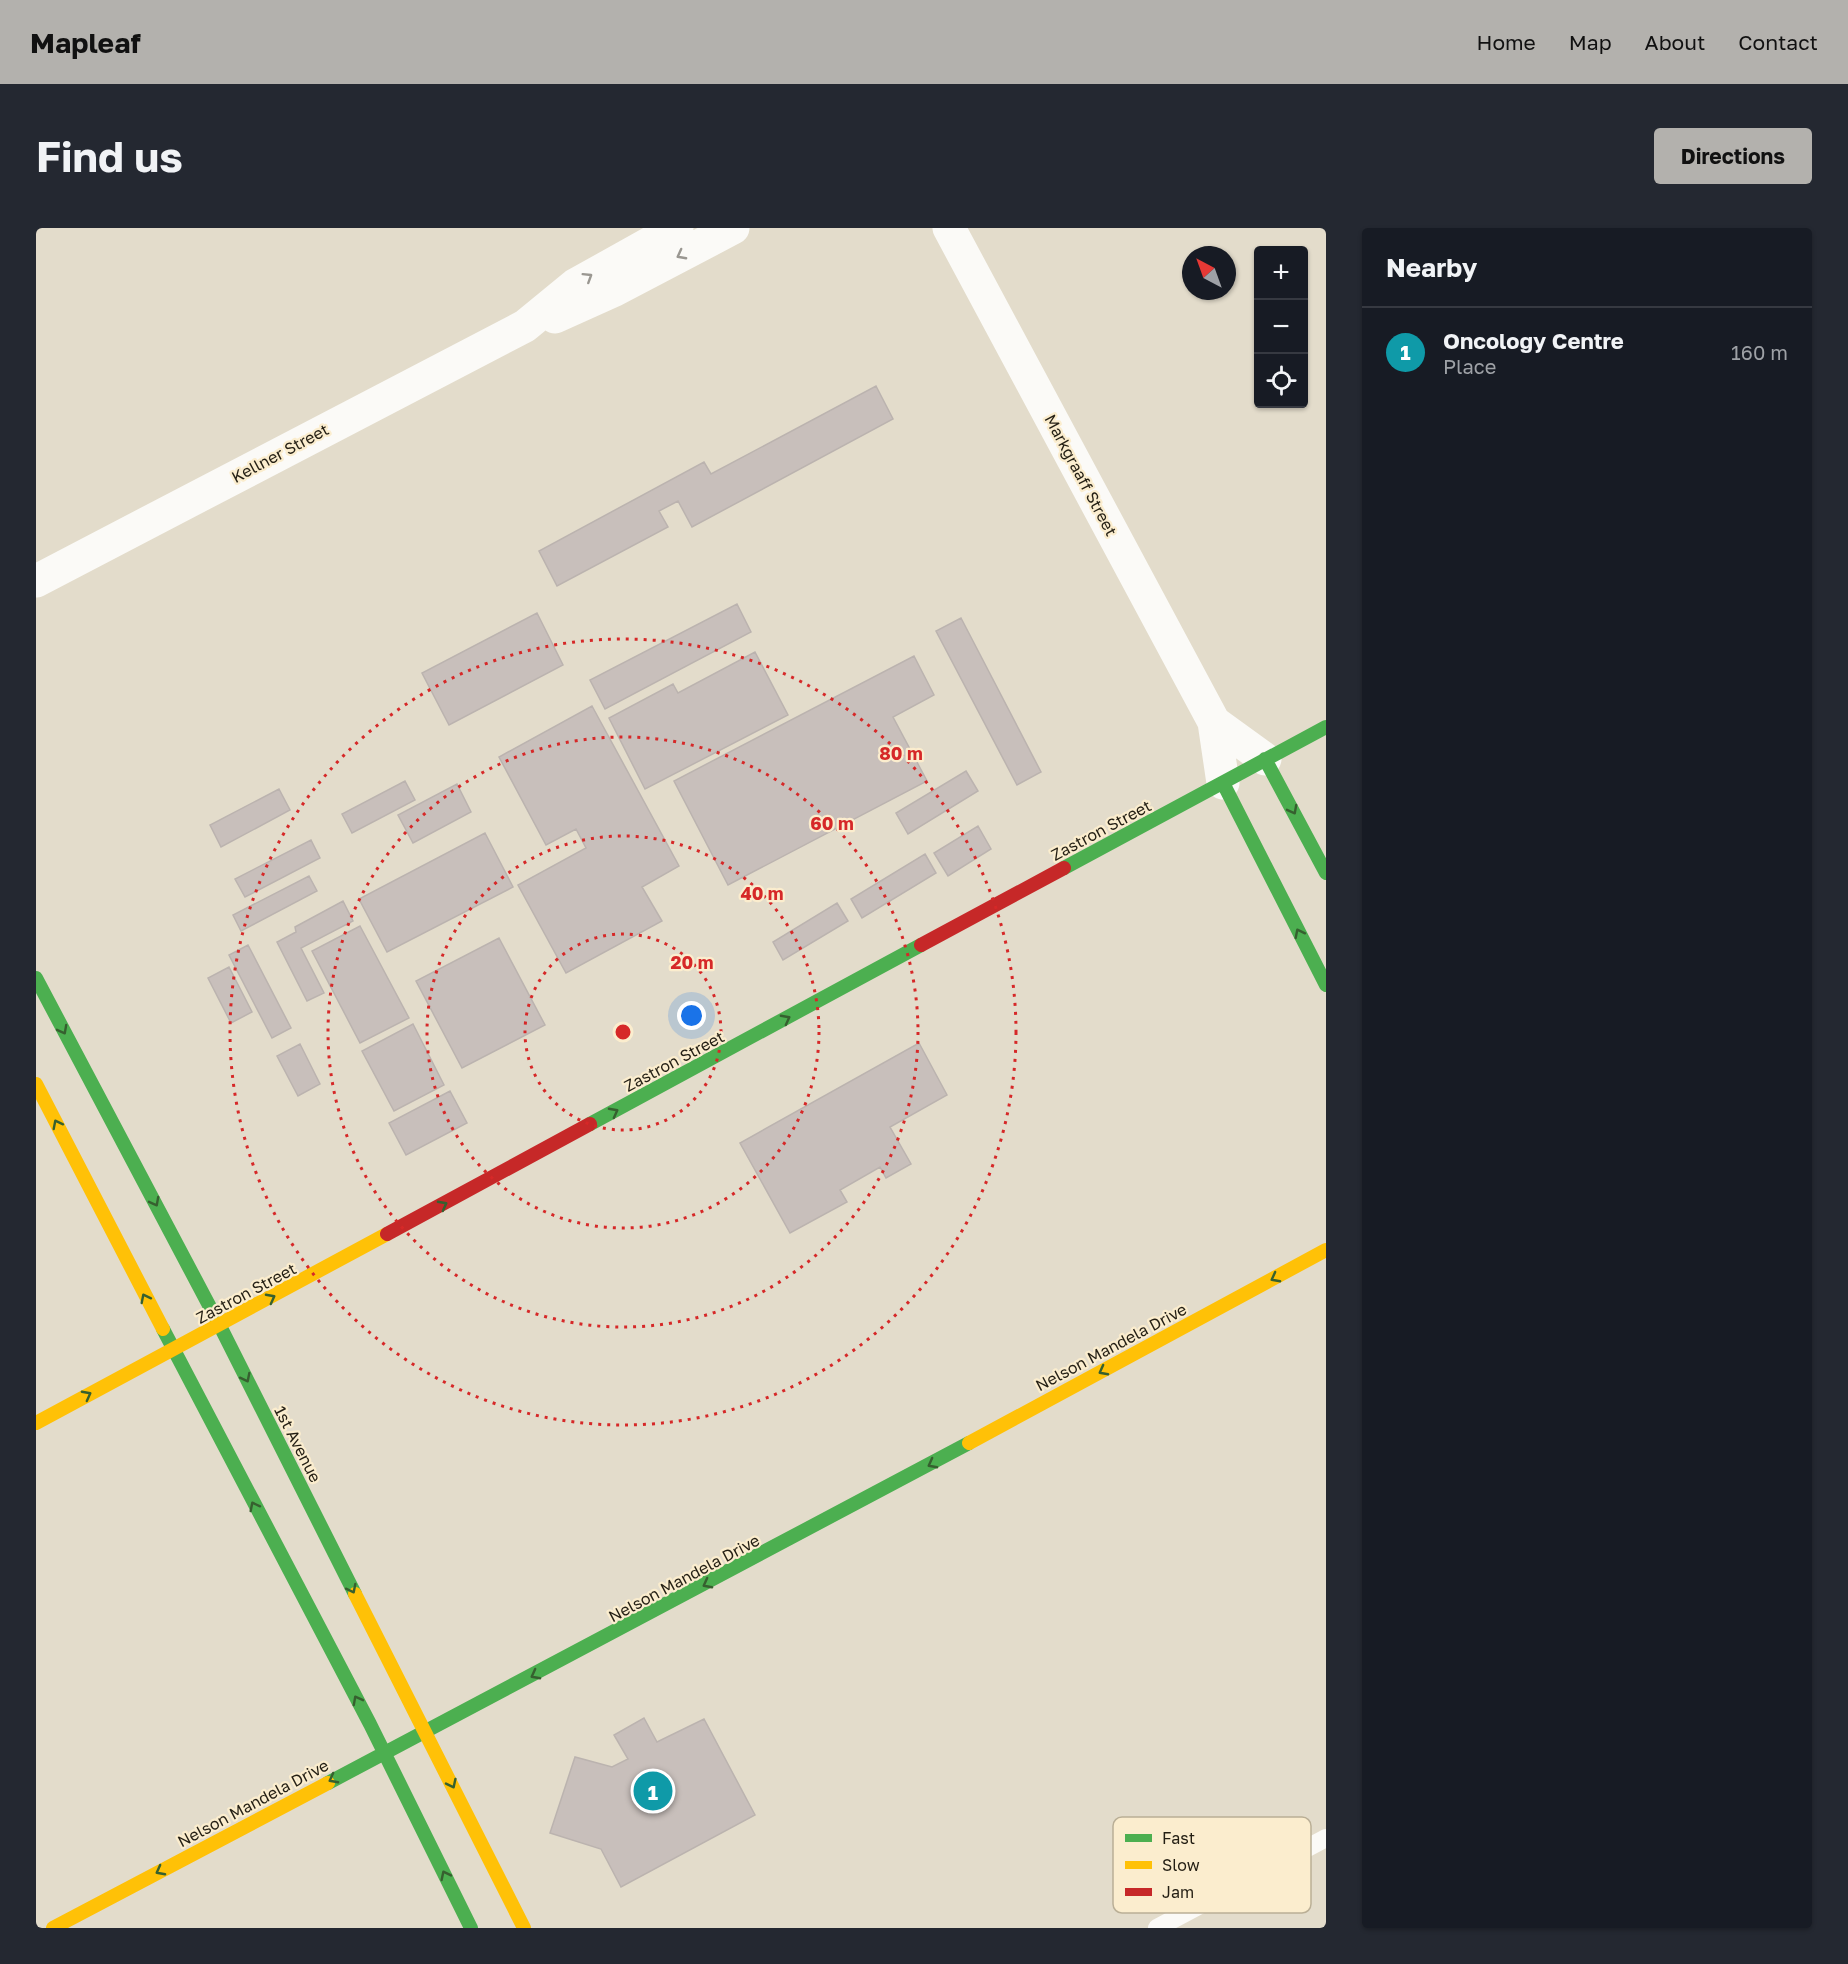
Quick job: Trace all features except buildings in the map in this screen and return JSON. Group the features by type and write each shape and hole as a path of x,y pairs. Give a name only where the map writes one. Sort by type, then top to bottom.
{"main road":[{"name":"Zastron Street","path":"36,1423 220,1326 1326,727"},
{"name":"Markgraaff Street","path":"1265,759 1326,873"},
{"name":"Markgraaff Street","path":"1223,783 1326,986"},
{"name":"1st Avenue","path":"36,978 220,1326 524,1928"},
{"path":"36,1084 172,1350 384,1752 471,1928"},
{"name":"Nelson Mandela Drive","path":"53,1928 384,1752 759,1557 1326,1250"}],"street":[{"name":"Kellner Street","path":"525,326 583,280 677,228"},
{"name":"Kellner Street","path":"36,581 525,326 570,312 733,228"},
{"name":"Markgraaff Street","path":"949,228 1214,722 1223,783"},
{"name":"Markgraaff Street","path":"1214,722 1265,759"}],"lane":[{"path":"1311,1846 1326,1838"},
{"path":"1157,1928 1185,1913"}],"traffic: fast":[{"path":"1064,868 1326,727"},
{"path":"1265,759 1326,873"},
{"path":"1223,783 1326,985"},
{"path":"590,1124 921,945"},
{"path":"36,978 220,1326 355,1594"},
{"path":"163,1329 370,1724 471,1928"},
{"path":"328,1783 969,1443"}],"traffic: slow":[{"path":"36,1084 163,1329"},
{"path":"36,1423 387,1234"},
{"path":"969,1443 1326,1250"},
{"path":"355,1594 524,1928"},
{"path":"53,1928 328,1783"}],"traffic: jam":[{"path":"921,945 1064,868"},
{"path":"387,1234 590,1124"}],"place":[{"name":"Oncology Centre","path":"653,1791"}]}
